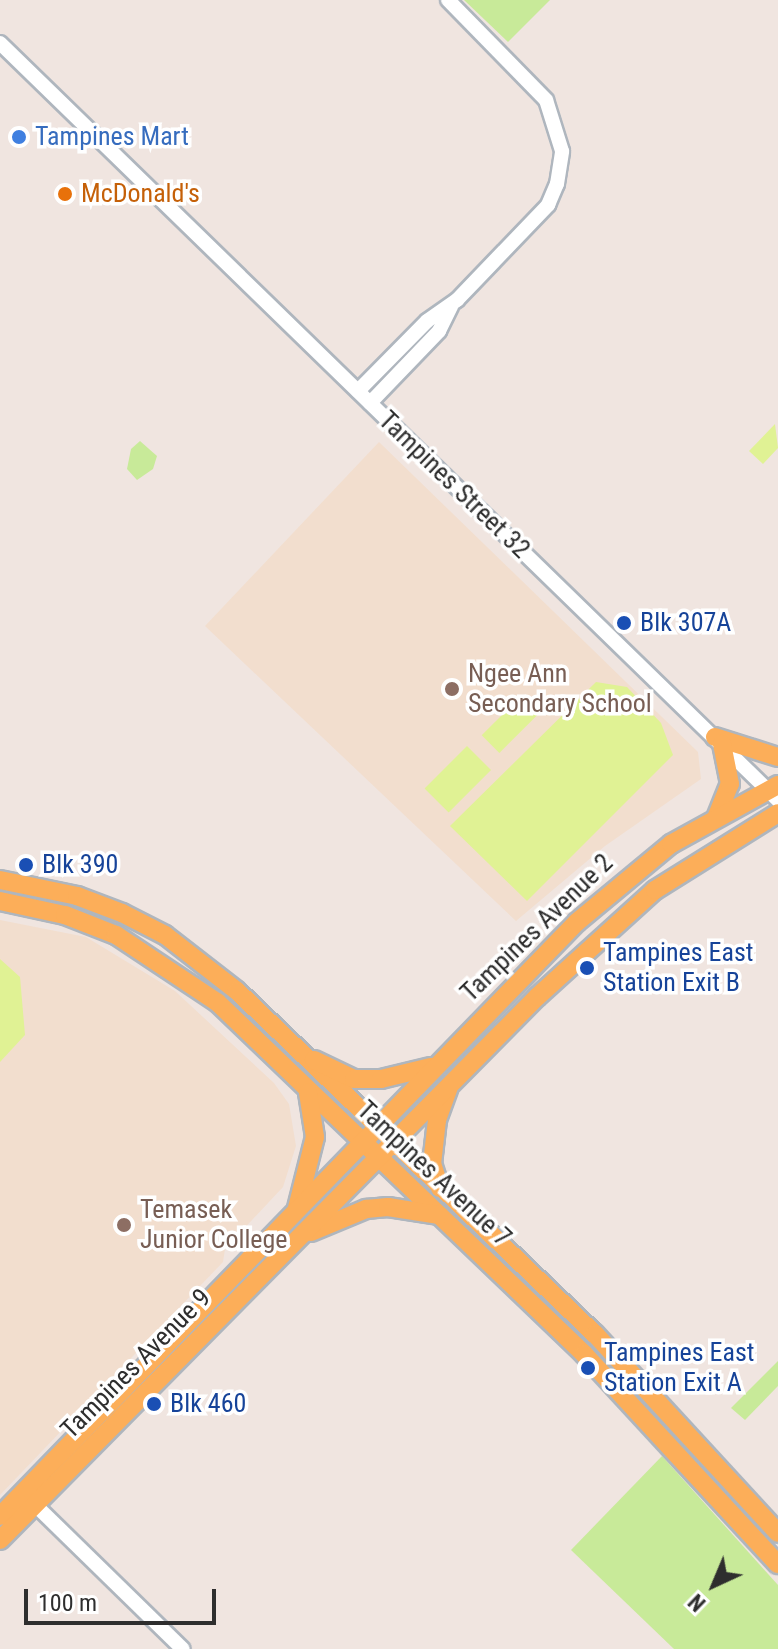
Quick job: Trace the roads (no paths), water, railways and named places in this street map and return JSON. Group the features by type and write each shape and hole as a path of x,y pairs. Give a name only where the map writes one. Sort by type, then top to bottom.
{"main road":[{"path":"719,740 778,757"},
{"path":"716,818 730,784 719,740"},
{"name":"Tampines Avenue 2","path":"359,1142 635,870 716,818 775,792"},
{"name":"Tampines Avenue 2","path":"375,1158 537,997 655,890 778,813"},
{"path":"738,836 778,832"},
{"name":"Tampines Avenue 7","path":"0,880 77,896 165,935 237,991 374,1127 595,1334 778,1533"},
{"name":"Tampines Avenue 7","path":"0,901 90,923 151,953 217,1002 306,1086 375,1158 439,1215 626,1397 778,1564"},
{"path":"297,1051 354,1079 381,1079 434,1066"},
{"path":"296,1212 315,1137 306,1086"},
{"path":"442,1192 432,1164 437,1120 449,1086"},
{"name":"Tampines Avenue 9","path":"0,1540 29,1498 359,1142"},
{"name":"Tampines Avenue 9","path":"0,1516 29,1498 302,1237 375,1158"},
{"path":"302,1237 366,1209 388,1207 439,1215"}],"street":[{"path":"358,391 427,321 451,306 548,205 562,151 546,100 448,0"},
{"name":"Tampines Street 32","path":"0,43 775,792"},
{"name":"Tampines Street 32","path":"0,55 116,166 129,171"},
{"path":"370,403 439,331 451,306"},
{"path":"29,1498 183,1649"}],"place":[{"name":"Tampines Mart","path":"19,137"},
{"name":"McDonald's","path":"65,194"},
{"name":"Blk 307A","path":"624,623"},
{"name":"Ngee Ann Secondary School","path":"452,689"},
{"name":"Blk 390","path":"26,865"},
{"name":"Tampines East Station Exit B","path":"587,968"},
{"name":"Temasek Junior College","path":"124,1225"},
{"name":"Tampines East Station Exit A","path":"588,1368"},
{"name":"Blk 460","path":"154,1404"}]}
